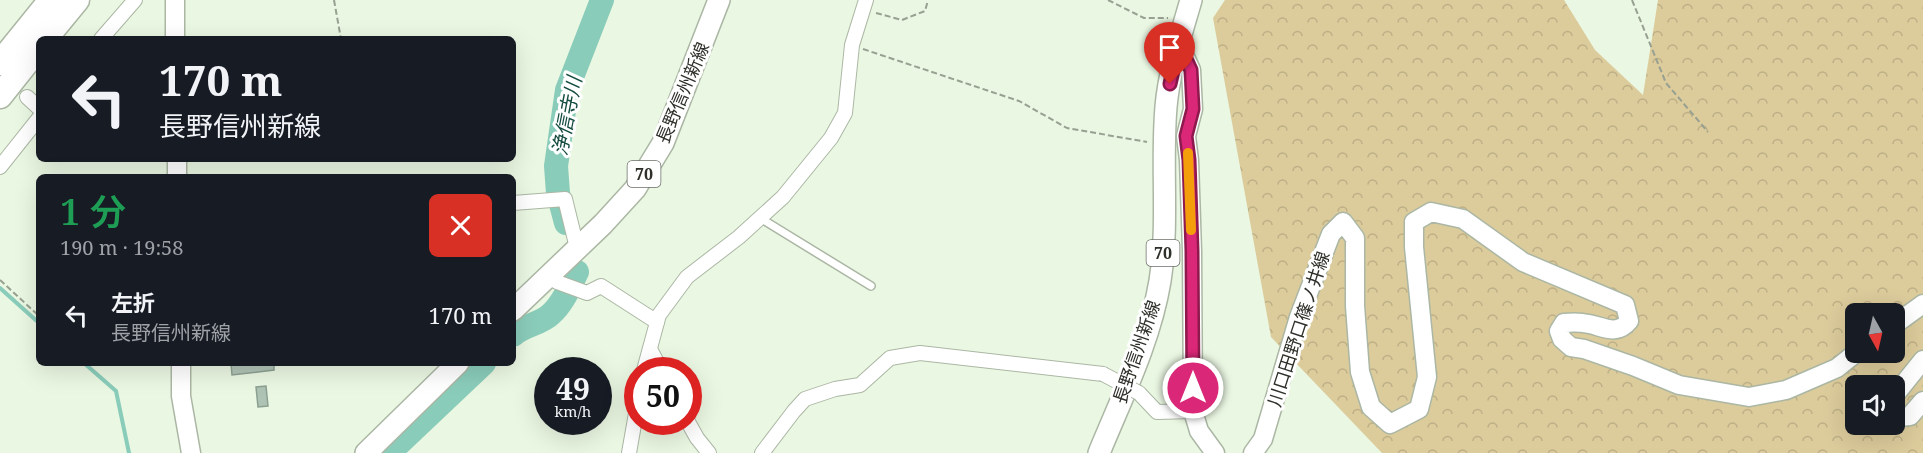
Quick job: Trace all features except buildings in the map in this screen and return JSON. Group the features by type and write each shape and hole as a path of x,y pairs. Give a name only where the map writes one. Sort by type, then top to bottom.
{"highway":[{"path":"0,63 51,0"},
{"path":"47,36 77,0"},
{"path":"0,96 36,51"}],"main road":[{"path":"175,0 175,36"},
{"name":"長野信州新線","path":"516,308 553,279 577,248 635,189 663,143 719,0"},
{"name":"長野信州新線","path":"1099,453 1141,351 1160,280 1165,218 1166,107 1188,9"},
{"path":"1179,44 1191,70 1193,109 1186,136 1192,251 1193,411 1199,431 1215,453"},
{"name":"川口田野口篠ノ井線","path":"1253,453 1263,439 1299,316 1331,234 1343,222 1355,238 1354,306 1360,372 1371,406 1390,424 1419,409 1427,377 1414,247 1414,222 1431,212 1463,219 1523,262 1625,305 1629,321 1623,328 1611,330 1590,324 1564,323 1559,331 1562,339 1571,347 1584,349 1633,366 1679,385 1749,397 1786,390 1837,368 1845,362"},
{"path":"1905,317 1923,304"},
{"path":"1905,382 1923,360"},
{"path":"181,366 182,396 191,453"},
{"path":"366,453 455,366"},
{"path":"1905,416 1910,416 1923,401"}],"street":[{"path":"104,36 135,0"},
{"path":"648,357 658,315 687,277 783,197 831,138 845,113 852,45 865,5"},
{"path":"27,97 36,105"},
{"path":"0,167 36,122"},
{"path":"516,203 565,199 577,248"},
{"path":"553,279 587,293 601,286 657,322"},
{"path":"650,349 654,357"},
{"path":"762,453 805,399 835,389 860,385 890,358 921,353 1103,374 1139,393 1157,412 1193,411"},
{"path":"629,453 632,435"},
{"path":"695,435 709,453"}],"lane":[{"path":"760,218 871,286"}],"path":[{"path":"334,0 340,36"},
{"path":"865,5 902,20 925,11 928,0"},
{"path":"1108,0 1144,18 1188,9"},
{"path":"1632,0 1666,83 1708,132"},
{"path":"852,45 1019,101 1067,128 1152,142"},
{"path":"0,280 36,313"}],"green space":[{"path":"1225,0 1564,0 1595,50 1643,95 1658,0 1923,0 1923,453 1382,453 1271,337 1213,18"}],"waterway":[{"name":"浄信寺川","path":"566,223 558,193 556,166 567,90 602,0"},
{"name":"浄信寺川","path":"516,333 542,320 555,310 577,272"},
{"path":"0,288 36,320"},
{"path":"87,366 116,391 129,453"},
{"name":"浄信寺川","path":"389,453 481,366"}],"slow traffic":[{"path":"1188,153 1191,230"}],"route":[{"path":"1170,84 1179,44 1191,70 1193,109 1186,136 1192,251 1193,388"}]}
